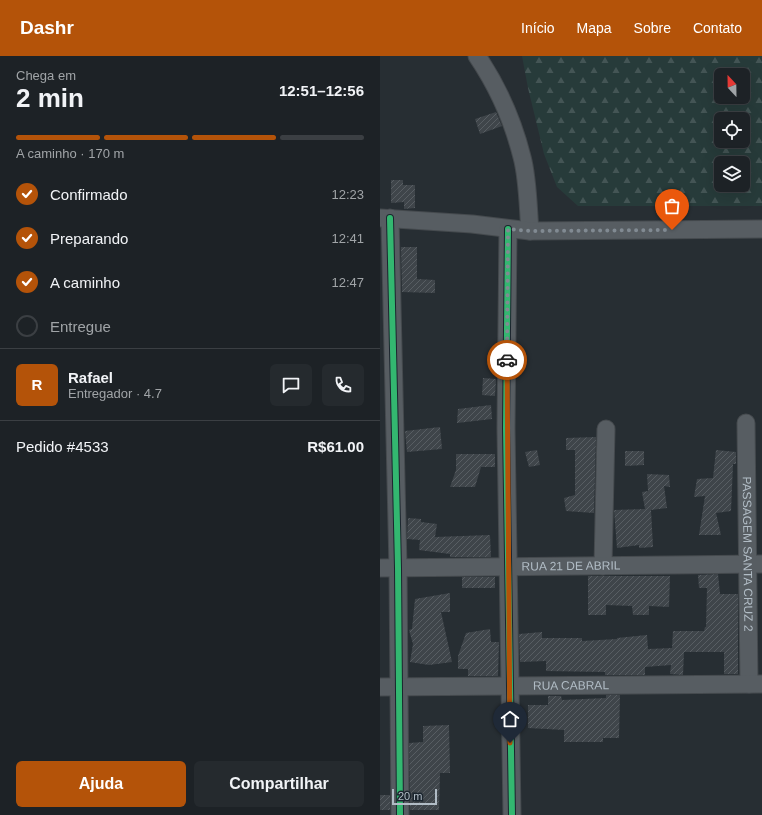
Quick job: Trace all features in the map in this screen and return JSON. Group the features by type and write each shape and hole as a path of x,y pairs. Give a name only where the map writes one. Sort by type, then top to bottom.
{"street":[{"path":"477,56 487,71 505,107 522,158 530,231"},
{"path":"400,815 398,568 385,218 530,231 762,229"},
{"path":"508,229 506,428 512,815"},
{"name":"PASSAGEM SANTA CRUZ 2","path":"746,423 754,564 756,684"},
{"path":"603,566 606,429"},
{"name":"RUA 21 DE ABRIL","path":"380,568 509,565 603,566 754,564"},
{"name":"RUA CABRAL","path":"380,687 756,684"}],"green space":[{"path":"522,56 762,56 762,206 578,206 557,187 544,154"}],"building":[{"path":"496,112 502,126 480,134 475,119"},
{"path":"391,180 403,180 403,185 415,185 415,208 404,209 404,202 391,203"},
{"path":"401,247 417,247 417,279 435,280 435,293 402,292"},
{"path":"483,378 496,379 495,396 482,395"},
{"path":"491,405 492,419 457,423 458,409"},
{"path":"440,427 442,449 407,452 405,431"},
{"path":"596,437 594,513 566,511 564,498 575,495 575,450 566,450 566,438"},
{"path":"537,450 540,465 529,467 525,452"},
{"path":"716,450 736,452 736,464 733,464 731,511 716,513 721,535 699,535 705,496 694,497 697,479 713,478"},
{"path":"625,451 644,451 644,465 625,466"},
{"path":"456,454 495,454 495,467 481,467 475,487 450,487 456,470"},
{"path":"647,474 669,475 670,487 664,486 667,508 651,510 653,547 639,548 639,545 617,548 614,510 645,509 642,492 648,491"},
{"path":"408,518 421,519 421,522 437,524 435,537 490,535 491,557 450,557 450,554 419,550 420,540 407,539"},
{"path":"718,574 720,594 738,594 738,674 724,674 724,652 684,652 683,675 670,674 671,665 645,667 645,675 605,675 605,672 546,671 546,661 520,662 519,634 542,632 542,638 582,638 582,641 617,639 647,635 648,649 672,648 673,631 704,631 706,627 707,588 699,588 698,575"},
{"path":"588,576 670,576 669,607 649,606 649,615 633,615 632,606 606,605 606,615 588,615"},
{"path":"462,577 495,577 495,588 462,588"},
{"path":"450,593 450,612 441,612 452,662 429,665 410,662 413,644 409,630 412,629 415,599"},
{"path":"490,629 491,642 499,642 498,676 468,676 468,669 458,669 458,656 466,633"},
{"path":"606,695 620,695 619,738 603,738 603,742 564,742 564,730 528,728 528,705 548,705 548,696 561,696 562,700 606,698"},
{"path":"449,725 450,773 440,773 439,810 410,810 409,743 423,742 423,726"},
{"path":"380,795 390,795 390,810 380,810"}],"cycle path":[{"path":"390,218 398,568 400,815"},
{"path":"508,229 506,428 512,815"}],"way so far":[{"path":"507,360 508,229 530,231 672,230"}],"route":[{"path":"507,360 506,428 509,565 510,743"}]}
